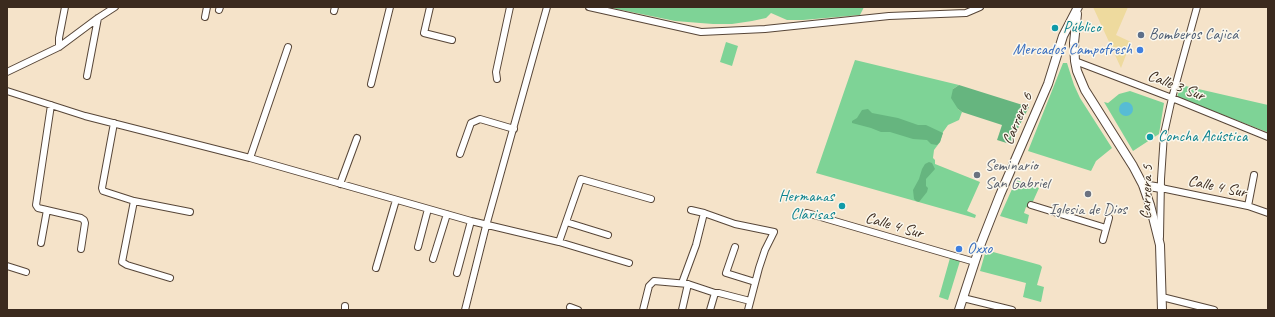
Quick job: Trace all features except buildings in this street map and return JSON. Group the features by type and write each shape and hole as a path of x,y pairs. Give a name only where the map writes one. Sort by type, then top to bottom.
{"main road":[{"name":"Carrera 6","path":"959,310 1000,195 1048,84 1063,36 1078,7"},
{"name":"Carrera 6","path":"1078,7 1074,31 1074,58 1077,71 1085,90 1133,166 1143,185 1156,224 1160,245"},
{"path":"1057,54 1066,49 1072,52 1074,58"},
{"path":"1143,185 1161,188"},
{"name":"Carrera 5","path":"1160,245 1162,310"}],"street":[{"path":"59,48 59,38 65,7"},
{"path":"7,72 59,48 115,7"},
{"path":"205,17 207,7"},
{"path":"371,84 390,7"},
{"path":"430,7 424,33 452,40"},
{"path":"497,79 496,72 510,7"},
{"path":"465,310 486,226 547,7"},
{"path":"589,7 701,32 707,32 765,29 889,16 966,13 980,7"},
{"name":"Carrera 5","path":"1160,245 1164,134 1172,98 1197,7"},
{"path":"87,76 98,18"},
{"path":"250,158 288,47"},
{"name":"Calle 3 Sur","path":"1074,58 1268,137"},
{"path":"7,91 85,116 250,158 471,222 559,242 629,263"},
{"path":"51,105 36,205 38,208 84,220 85,223 81,249"},
{"path":"460,154 472,123 480,118 514,129"},
{"path":"114,123 102,188 103,191 134,201 190,212"},
{"path":"340,184 357,138"},
{"path":"1248,206 1254,175"},
{"path":"559,242 581,179 651,199"},
{"name":"Calle 4 Sur","path":"1161,188 1248,206 1268,213"},
{"path":"376,268 396,200"},
{"path":"134,201 122,262 127,265 170,278"},
{"path":"1031,205 1106,228"},
{"path":"418,247 428,209"},
{"path":"41,243 47,210"},
{"path":"691,210 735,224 774,232 765,250 748,310"},
{"path":"682,310 685,284 704,213"},
{"name":"Calle 4 Sur","path":"807,213 975,262"},
{"path":"433,259 447,214"},
{"path":"1103,240 1109,218"},
{"path":"457,273 471,222"},
{"path":"566,222 608,235"},
{"path":"735,247 726,273 755,282"},
{"path":"7,266 26,272"},
{"path":"643,310 649,286 654,281 685,284 750,301"},
{"path":"710,310 715,293"},
{"path":"1162,297 1214,310"},
{"path":"963,298 1012,310"},
{"path":"570,307 578,310"}],"green space":[{"path":"607,7 864,7 860,15 787,20 771,13 766,18 752,21 732,24 713,24 675,21"},
{"path":"726,42 738,46 732,66 720,62"},
{"path":"855,60 959,85 953,89 958,109 962,112 959,120 948,125 943,132 940,142 934,150 933,158 935,160 935,164 980,182 967,211 976,215 975,218 816,173"},
{"path":"1063,63 1067,63 1080,98 1112,148 1096,161 1091,171 1028,151"},
{"path":"959,85 1029,107 1010,144 997,140 1002,125 962,112 958,109 951,98 953,89"},
{"path":"1181,85 1268,105 1267,132 1177,97"},
{"path":"1130,91 1164,103 1159,134 1133,151 1104,102 1108,103 1119,94"},
{"path":"868,109 872,113 898,118 918,125 926,125 943,133 940,142 937,145 931,144 927,140 913,139 890,132 881,132 852,123 852,121 857,118 862,110"},
{"path":"929,162 932,163 935,169 926,179 926,186 928,188 927,192 919,202 914,199 913,190 922,169 925,164"},
{"path":"1016,180 1039,188 1030,208 1026,207 1024,213 1029,215 1027,224 1000,216"},
{"path":"986,250 1040,265 1042,267 1037,285 1044,287 1041,302 1023,297 1026,283 980,271"},
{"path":"950,258 960,261 948,300 939,297"}],"sand":[{"path":"1093,7 1128,7 1116,35 1131,42 1121,68"}],"water":[{"path":"1126,102 1131,104 1133,109 1131,114 1126,116 1121,114 1119,109 1121,104"}],"place":[{"name":"Público","path":"1055,28"},
{"name":"Bomberos Cajicá","path":"1141,35"},
{"name":"Mercados Campofresh","path":"1140,50"},
{"name":"Concha Acústica","path":"1150,137"},
{"name":"Seminario San Gabriel","path":"977,175"},
{"name":"Iglesia de Dios","path":"1088,194"},
{"name":"Hermanas Clarisas","path":"842,206"},
{"name":"Oxxo","path":"959,249"}]}
